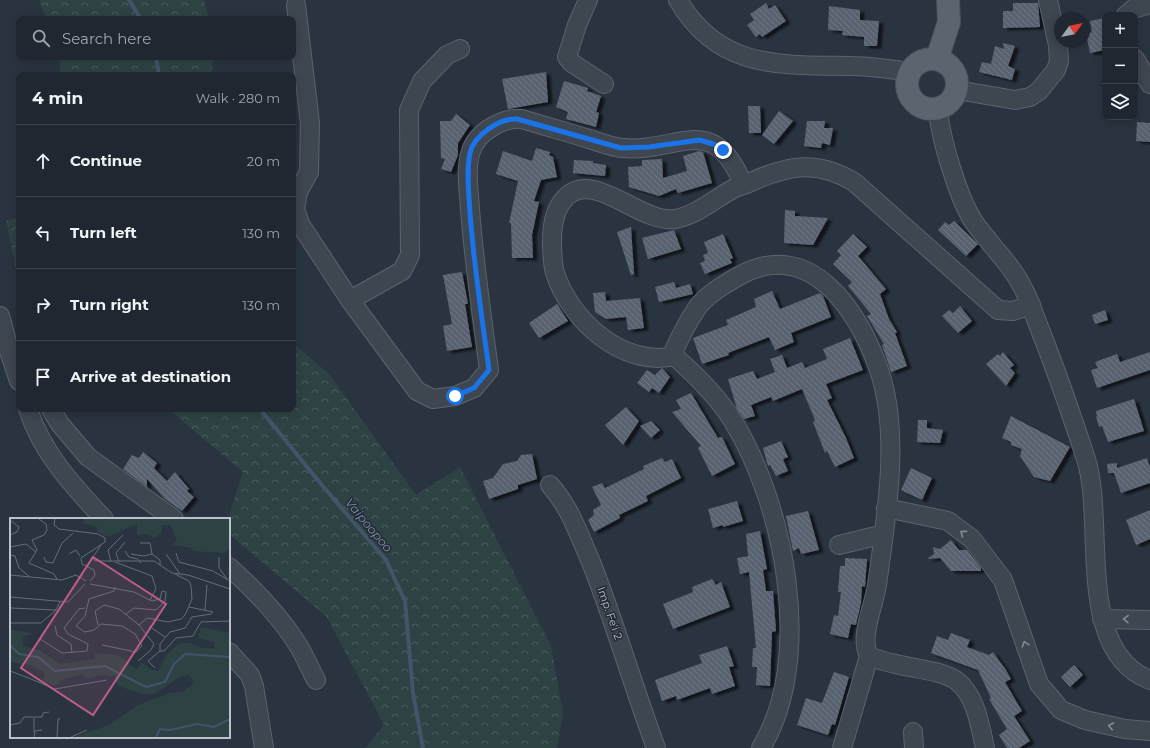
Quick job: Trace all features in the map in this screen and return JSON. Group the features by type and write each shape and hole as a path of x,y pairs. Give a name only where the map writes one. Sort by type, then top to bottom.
{"main road":[{"path":"937,59 949,22 948,0"},
{"path":"937,59 944,62 955,74 957,90 950,102 938,109 925,109 914,102 907,91 907,78 913,66 924,60 937,59"}],"street":[{"path":"588,0 577,25 567,57 572,63 604,84"},
{"path":"678,0 689,17 703,33 712,40 738,54 761,61 808,66 877,68 910,72"},
{"path":"957,90 1015,100 1030,97 1039,91 1056,70 1059,61 1058,45 1048,0"},
{"path":"1129,12 1132,9 1150,4"},
{"path":"296,5 310,122 309,172 298,192 296,200"},
{"path":"350,300 402,271 410,255 409,110 422,81 447,55 460,49"},
{"path":"1138,64 1150,84"},
{"path":"938,109 943,143 969,213 975,224 1011,268 1031,305 1049,349 1086,460 1094,500 1098,601 1109,639 1118,655 1133,670 1150,680"},
{"path":"296,214 300,224 350,300 417,391 433,399 455,396 474,388 489,370 472,239 468,183 470,152 483,134 506,120 522,119 621,148 649,147 694,140 705,141 716,145 723,150 737,170 743,184"},
{"path":"761,748 772,730 781,704 788,665 790,621 780,542 765,493 748,451 734,422 698,378 674,356 657,359 625,352 594,330 575,310 563,292 555,272 552,256 553,225 557,210 570,194 580,189 590,189 600,192 652,217 674,219 694,213 743,184 770,173 790,168 812,166 829,170 854,182 998,310 1013,311 1031,305"},
{"path":"671,357 680,337 701,304 708,296 726,283 750,270 765,265 786,264 821,278 833,289 849,310 866,338 879,370 886,397 891,436 884,534 876,589 864,643 869,656 842,748"},
{"path":"0,316 16,366"},
{"path":"29,412 36,432 67,479 103,518"},
{"path":"53,412 63,428 88,457 173,518"},
{"name":"Imp. Fe'i 2","path":"550,485 566,507 610,608 640,704 656,748"},
{"path":"886,508 948,522 972,539 1003,580 1039,684 1061,710 1085,720 1125,729 1150,731"},
{"path":"839,545 884,534"},
{"path":"230,567 256,591 278,617 298,645 316,680"},
{"path":"1102,619 1150,620"},
{"path":"230,653 250,675 254,686 264,748"},
{"path":"869,656 879,661 937,673 956,681 969,696 977,716 985,748"}],"green space":[{"path":"39,0 204,0 208,16 45,16"},
{"path":"59,60 213,60 212,72 61,72"},
{"path":"16,219 16,269 6,221"},
{"path":"296,346 329,374 416,495 460,467 551,646 563,713 557,748 365,748 384,725 327,617 230,535 230,518 228,518 243,472 172,412 296,412"}],"building":[{"path":"766,3 769,9 775,5 786,21 762,37 760,34 756,37 747,25 754,20 750,14"},
{"path":"1013,3 1038,3 1040,27 1003,28 1003,11 1013,11"},
{"path":"829,6 860,10 860,20 879,21 877,46 864,46 864,37 842,35 843,31 828,30"},
{"path":"1102,19 1102,51 1090,53 1090,33 1092,32 1090,21"},
{"path":"1003,43 1015,46 1008,66 1015,69 1012,80 979,72 982,62 991,64 995,46 1004,49"},
{"path":"546,72 548,102 508,109 502,79"},
{"path":"564,81 588,88 587,91 601,96 596,112 599,113 596,127 566,119 568,112 556,107"},
{"path":"748,106 760,106 761,133 749,133"},
{"path":"779,111 793,121 774,144 762,135"},
{"path":"456,114 470,125 458,143 458,155 451,172 441,169 445,159 441,158 440,121 451,121"},
{"path":"807,121 825,121 824,128 833,128 830,145 822,143 821,148 804,146"},
{"path":"1137,122 1150,123 1150,142 1136,141"},
{"path":"536,148 550,152 549,155 553,157 557,177 541,180 534,201 539,202 532,235 533,258 512,258 511,223 509,223 518,181 496,174 503,151 532,161"},
{"path":"699,151 703,152 712,183 678,193 676,189 659,196 629,187 628,167 642,166 642,160 662,159 663,178 687,171 683,156"},
{"path":"574,160 593,161 593,163 606,165 605,176 573,173"},
{"path":"785,210 795,211 795,216 828,218 813,245 784,243"},
{"path":"954,221 978,244 966,256 938,230 945,222 949,225"},
{"path":"631,227 634,274 631,275 617,232"},
{"path":"674,230 681,249 648,259 642,238"},
{"path":"723,234 733,258 730,259 732,263 705,274 700,263 705,261 703,255 708,253 704,242"},
{"path":"853,234 867,247 858,256 886,289 880,294 889,319 897,332 895,333 907,366 891,372 882,345 884,344 867,316 871,314 848,286 852,282 833,264 841,255 837,251"},
{"path":"462,272 468,304 465,304 472,347 447,351 443,326 452,324 443,275"},
{"path":"674,282 676,288 690,284 693,294 659,302 655,287"},
{"path":"772,291 780,309 820,293 823,296 831,317 791,333 794,342 775,350 769,337 728,353 729,355 702,364 693,338 728,325 726,320 756,307 754,299"},
{"path":"605,292 606,301 640,298 644,328 628,330 626,317 606,319 595,312 593,293"},
{"path":"557,304 568,321 539,338 529,323"},
{"path":"960,306 972,321 958,333 942,316 949,310 953,313"},
{"path":"1105,310 1108,320 1095,324 1092,315"},
{"path":"850,338 863,370 826,384 832,398 827,400 854,458 835,467 827,451 825,453 813,422 815,420 802,389 773,401 771,397 751,405 755,416 744,419 737,409 728,379 753,371 757,379 775,372 770,359 782,355 787,368 802,362 805,368 827,359 823,349"},
{"path":"1003,352 1014,365 1010,368 1015,373 1006,386 986,364 998,354 1000,356"},
{"path":"1150,352 1150,370 1097,388 1091,370 1098,368 1095,362 1117,354 1120,362"},
{"path":"662,368 670,377 659,393 652,388 649,392 637,383 647,370 655,375"},
{"path":"691,393 718,438 722,437 735,464 712,476 698,448 701,446 672,412 681,409 676,400"},
{"path":"1134,399 1144,431 1108,442 1102,426 1099,427 1096,411"},
{"path":"626,407 639,421 623,445 605,425"},
{"path":"1011,416 1070,447 1050,481 1034,477 1020,456 1022,449 1011,445 1011,442 1002,438"},
{"path":"918,420 927,420 927,428 943,430 940,443 917,442"},
{"path":"651,421 660,430 651,438 640,426"},
{"path":"781,441 788,457 783,459 788,471 776,476 770,465 768,466 763,448"},
{"path":"143,452 157,463 154,468 167,481 175,472 189,489 187,491 194,497 182,511 165,499 147,479 147,487 123,469 132,455 139,458"},
{"path":"532,454 537,479 518,485 518,489 489,499 483,481 493,478 503,464 517,461 521,455"},
{"path":"662,458 665,462 672,459 681,478 646,496 648,501 619,515 620,518 594,532 588,520 594,515 593,510 601,505 592,487 602,483 605,488 644,469 643,466"},
{"path":"1147,458 1150,467 1150,483 1121,493 1114,473 1108,473 1107,464 1117,463 1117,468"},
{"path":"911,468 932,478 922,500 901,490"},
{"path":"737,501 743,521 723,527 723,525 713,528 708,509"},
{"path":"1150,510 1150,539 1136,545 1126,520"},
{"path":"808,511 819,550 801,554 799,548 793,551 786,516"},
{"path":"760,531 767,569 763,570 766,591 773,591 776,631 772,632 770,686 756,685 757,667 752,667 753,648 756,648 749,572 740,574 737,558 748,556 746,534"},
{"path":"951,540 959,550 967,550 981,568 981,571 951,571 940,558 927,559 934,554 933,547 940,549"},
{"path":"845,558 867,559 865,587 862,586 861,603 856,625 851,624 848,638 830,634 834,615 838,616 841,592 838,592 840,566 845,566"},
{"path":"712,579 716,585 721,582 730,607 673,629 663,604 693,592 692,587"},
{"path":"951,633 970,640 967,647 989,655 993,652 1011,679 1005,682 1022,711 1014,716 1030,741 1019,748 1007,748 999,735 1007,729 989,699 991,698 978,670 931,653 937,636 948,640"},
{"path":"727,646 734,666 729,667 735,686 712,694 710,688 677,700 676,696 662,701 655,680 702,663 699,655"},
{"path":"1074,665 1083,675 1070,687 1061,677"},
{"path":"834,672 849,677 835,725 832,724 828,735 797,725 806,698 822,703"}],"waterway":[{"name":"Vaipoopoo","path":"129,0 139,16"},
{"name":"Vaipoopoo","path":"156,60 158,72"},
{"name":"Vaipoopoo","path":"262,412 386,560 405,601 413,693 423,748"}],"route":[{"path":"455,396 474,388 489,370 472,239 468,183 470,152 483,134 491,127 506,120 522,119 621,148 649,147 683,141 700,140 716,145 723,150"}]}
